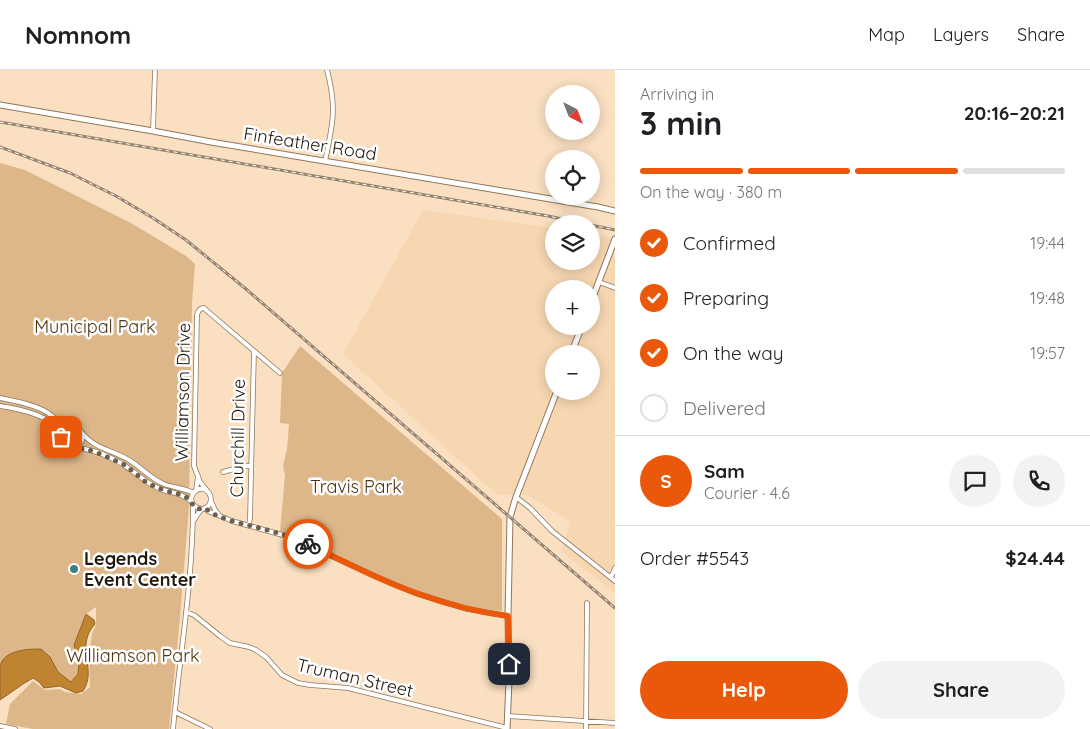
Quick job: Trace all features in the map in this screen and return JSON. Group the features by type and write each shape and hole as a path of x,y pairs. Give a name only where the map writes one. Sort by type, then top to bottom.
{"street":[{"path":"153,131 155,70"},
{"path":"324,160 334,115 332,87 327,70"},
{"name":"Finfeather Road","path":"0,105 615,211"},
{"path":"600,280 615,239"},
{"path":"600,282 615,288"},
{"name":"Williamson Drive","path":"208,492 194,466 198,311 204,308 254,350"},
{"path":"254,350 280,372"},
{"name":"Churchill Drive","path":"248,526 250,518 254,350"},
{"path":"0,398 43,410 63,424 77,428 90,442 127,459 155,480 165,485 195,492"},
{"path":"507,728 509,680 509,522 516,497 554,400"},
{"path":"0,406 18,408 36,415 54,425 59,430 63,443 69,448 86,449 125,465 147,483 182,495 198,509 208,506 211,501"},
{"path":"61,437 64,430 70,427"},
{"path":"76,448 82,440 82,433"},
{"path":"222,472 251,466"},
{"name":"Williamson Drive","path":"195,492 198,476"},
{"path":"173,729 186,612 193,522 191,498 195,492 202,489 208,492 215,510 220,516"},
{"path":"516,497 530,508 552,531 613,579 615,568"},
{"path":"203,508 248,526 290,537 415,593 467,609 508,616"},
{"path":"193,522 203,508"},
{"path":"586,729 588,603"},
{"name":"Truman Street","path":"186,612 194,615 230,643 256,650 266,657 282,675 298,683 348,688 507,728"},
{"path":"175,712 210,729"},
{"path":"507,716 615,723"},
{"path":"0,726 15,729"}],"shaded area":[{"path":"423,210 545,227 545,270 600,270 600,235 615,239 615,593 562,552 570,521 527,495 497,495 343,354"},
{"path":"86,614 94,620 95,624 86,641 88,674 87,683 83,691 76,693 60,686 44,688 33,678 0,700 0,667 2,661 16,652 41,649 50,657 58,672 71,682 78,674 79,662 74,645"}],"green space":[{"name":"Municipal Park","path":"0,163 25,170 131,223 186,256 195,264 192,303 189,508 169,729 33,729 6,724 10,704 33,681 45,690 60,689 65,692 81,694 90,687 89,655 92,633 96,625 96,607 86,614 74,645 79,662 78,674 71,682 58,672 50,657 3,661 0,667"},
{"name":"Travis Park","path":"300,346 502,519 502,611 468,606 427,594 280,531 285,476 283,466 287,449 289,424 280,423 282,373"}],"railway":[{"path":"0,122 545,215"},
{"path":"0,147 70,173 116,196 186,240 246,289 615,608"},
{"path":"600,227 615,230"}],"way so far":[{"path":"61,437 63,443 69,448 86,449 125,465 147,483 188,498 198,509 205,508 232,521 268,530 308,544"}],"place":[{"name":"Legends Event Center","path":"74,569"}],"route":[{"path":"308,544 415,593 467,609 508,616 509,664"}],"park label":[{"name":"Williamson Park","path":"133,656"}]}
